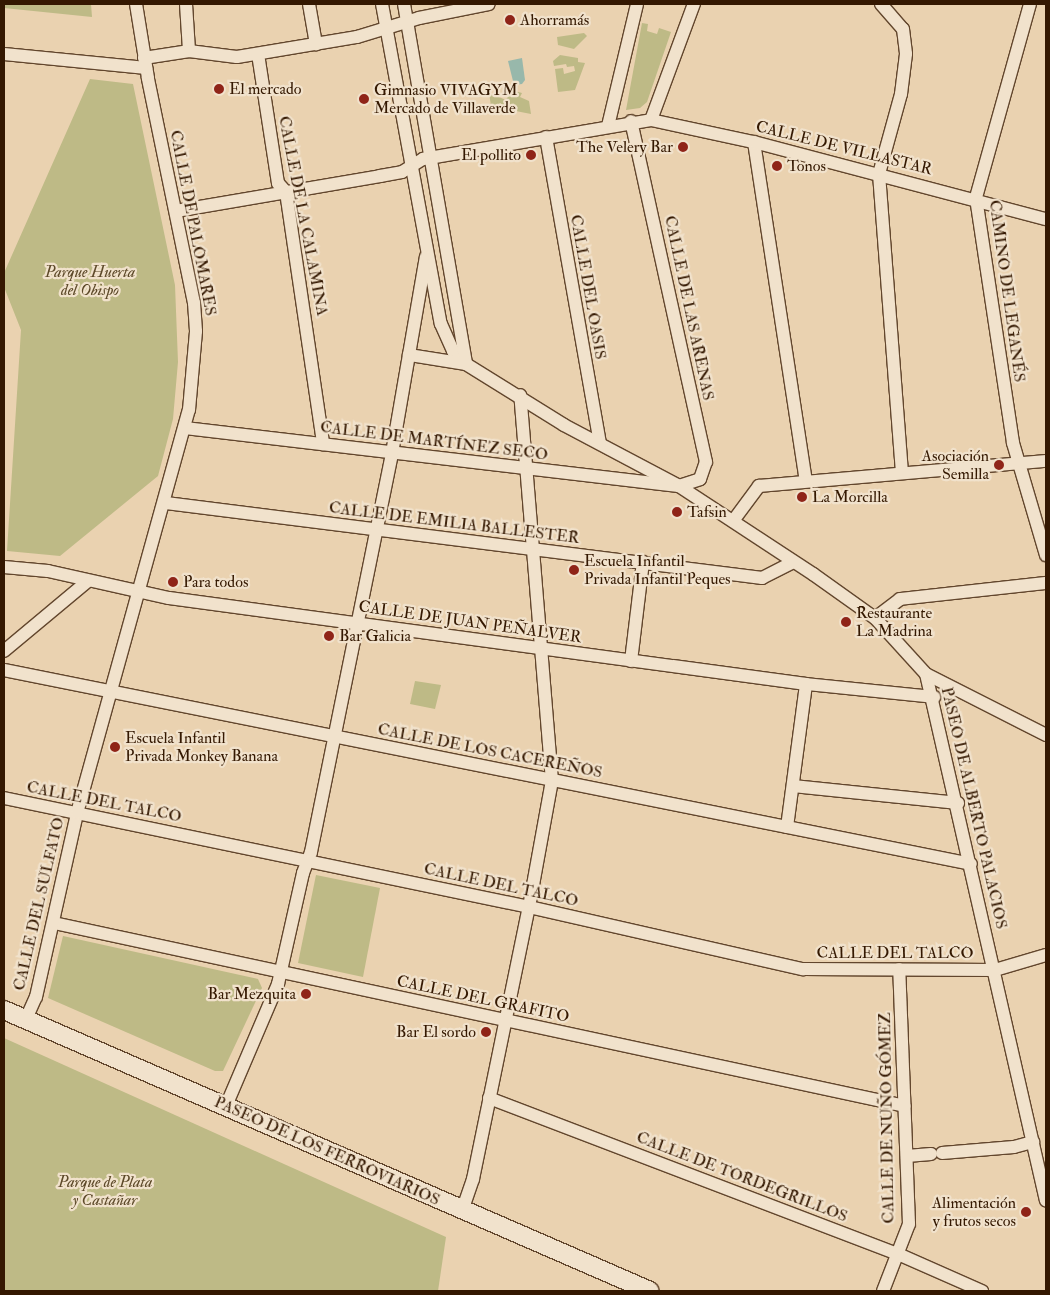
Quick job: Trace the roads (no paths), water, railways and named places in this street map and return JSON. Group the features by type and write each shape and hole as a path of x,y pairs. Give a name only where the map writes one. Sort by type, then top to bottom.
{"main road":[{"name":"PASEO DE LOS FERROVIARIOS","path":"4,1010 462,1211 650,1291"}],"street":[{"name":"CALLE DE PALOMARES","path":"136,4 145,63 194,303 196,331 185,428 166,503 138,593"},
{"path":"186,4 189,51"},
{"path":"309,4 316,44"},
{"name":"PASEO DE ALBERTO PALACIOS","path":"382,4 445,338 466,364 520,395 564,425 600,442 679,486 733,520 875,618 926,674 934,697 1046,1201"},
{"path":"404,4 466,364 408,358"},
{"path":"4,54 145,63 189,51 236,57 357,37 407,21 490,4"},
{"path":"608,126 637,4"},
{"path":"650,120 694,4"},
{"path":"881,4 903,29 906,54 901,94 879,174 902,473"},
{"name":"CAMINO DE LEGANÉS","path":"1030,4 976,198 1017,463 1046,555"},
{"name":"CALLE DE LA CALAMINA","path":"258,54 278,183 286,192 323,444"},
{"name":"CALLE DE VILLASTAR","path":"176,211 402,172 412,165 431,158 631,121 650,120 754,142 976,198 1046,219"},
{"name":"CALLE DE LAS ARENAS","path":"631,121 706,462 700,479 679,486"},
{"name":"CALLE DEL OASIS","path":"546,136 600,442"},
{"path":"754,142 806,480"},
{"path":"226,1106 281,971 308,860 392,453 427,247"},
{"path":"462,1211 473,1179 529,907 552,781 520,395"},
{"name":"CALLE DE MARTÍNEZ SECO","path":"185,428 679,486"},
{"path":"733,520 759,486 806,480 1046,461"},
{"name":"CALLE DE EMILIA BALLESTER","path":"166,503 762,578 793,562"},
{"path":"631,661 642,562"},
{"name":"CALLE DE JUAN PEÑALVER","path":"4,567 48,571 138,593 806,684 934,697"},
{"path":"4,651 88,580"},
{"path":"875,618 900,599 1046,583"},
{"name":"CALLE DEL SULFATO","path":"26,1019 36,997 54,923 77,812 138,593"},
{"name":"CALLE DE LOS CACEREÑOS","path":"4,670 971,864"},
{"path":"926,674 1046,735"},
{"path":"787,827 806,684"},
{"path":"793,786 958,803"},
{"name":"CALLE DEL TALCO","path":"4,798 529,907 804,969 995,970 1046,954"},
{"name":"CALLE DEL GRAFITO","path":"54,923 905,1106"},
{"name":"CALLE DE NUÑO GÓMEZ","path":"883,1291 909,1224 899,969"},
{"name":"CALLE DE TORDEGRILLOS","path":"489,1098 898,1254 982,1291"},
{"path":"907,1156 1014,1147 1033,1142"}],"place":[{"name":"Ahorramás","path":"510,20"},
{"name":"El mercado","path":"219,89"},
{"name":"Gimnasio VIVAGYM Mercado de Villaverde","path":"364,99"},
{"name":"The Velery Bar","path":"683,147"},
{"name":"El pollito","path":"531,155"},
{"name":"Tonos","path":"777,166"},
{"name":"Asociación Semilla","path":"999,465"},
{"name":"La Morcilla","path":"802,497"},
{"name":"Tafsin","path":"677,512"},
{"name":"Escuela Infantil Privada Infantil Peques","path":"574,570"},
{"name":"Para todos","path":"173,582"},
{"name":"Restaurante La Madrina","path":"846,622"},
{"name":"Bar Galicia","path":"329,636"},
{"name":"Escuela Infantil Privada Monkey Banana","path":"115,747"},
{"name":"Bar Mezquita","path":"306,994"},
{"name":"Bar El sordo","path":"486,1032"},
{"name":"Alimentación y frutos secos","path":"1026,1212"}],"park label":[{"name":"Parque Huerta del Obispo","path":"90,281"},
{"name":"Parque de Plata y Castañar","path":"105,1191"}]}
